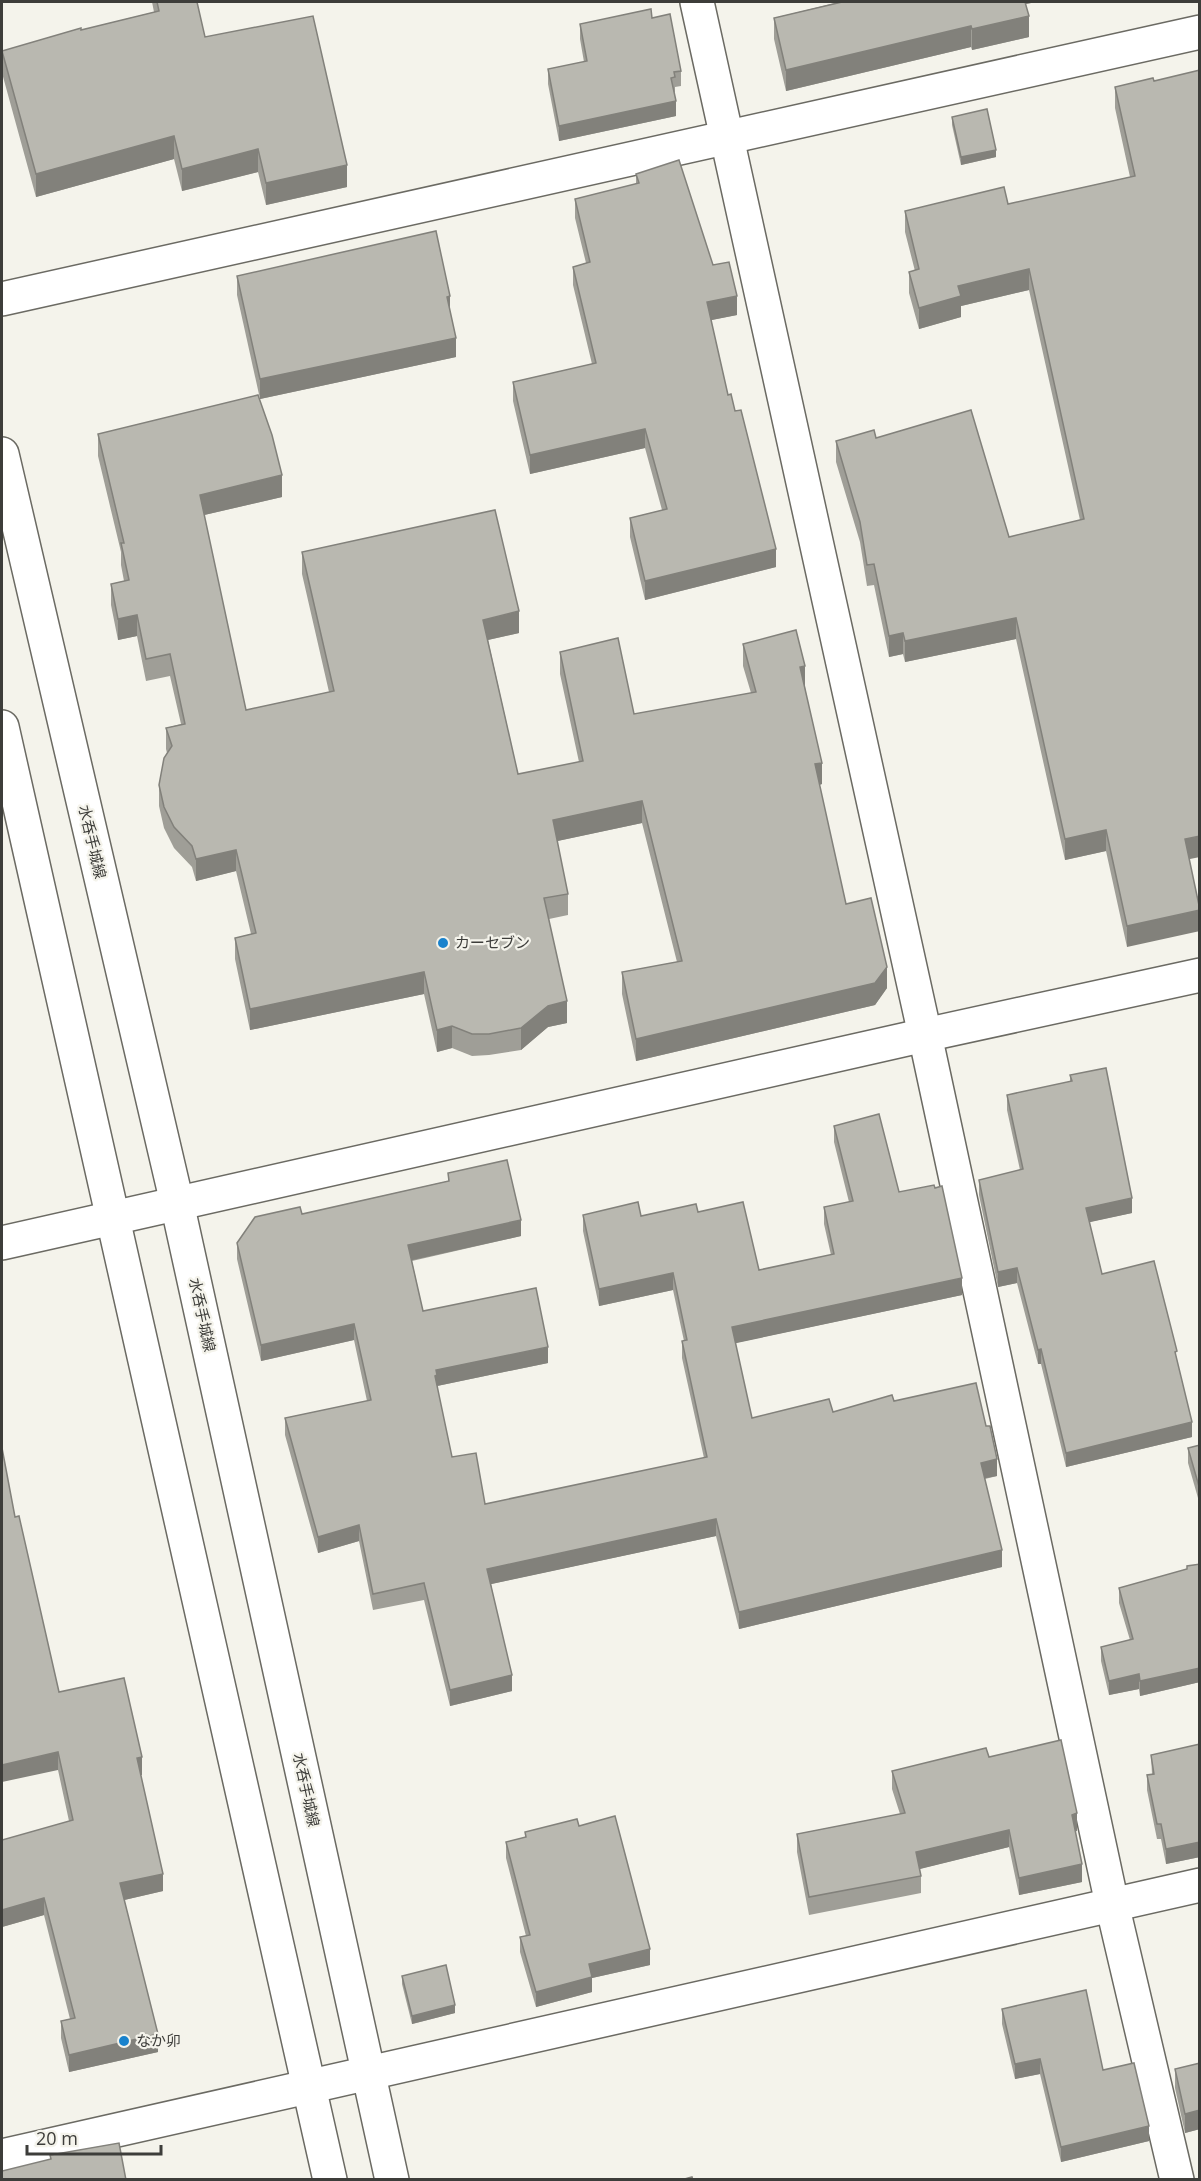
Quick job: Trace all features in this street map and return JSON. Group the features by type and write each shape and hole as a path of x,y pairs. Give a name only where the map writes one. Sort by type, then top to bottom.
{"street":[{"path":"697,2 925,1035 1112,1904 1177,2180"},
{"path":"2,299 1200,32"},
{"name":"水呑手城線","path":"2,454 177,1203 392,2180"},
{"path":"2,727 330,2180"},
{"path":"2,1243 1200,975"},
{"path":"2,2156 1200,1885"}],"building":[{"path":"157,2 197,2 205,37 313,16 347,165 266,183 258,149 182,169 174,136 36,174 2,51 81,28 81,30 159,11"},
{"path":"842,2 1025,2 1029,16 972,29 971,26 786,70 774,18"},
{"path":"651,9 652,18 670,14 681,71 674,72 675,77 671,78 676,101 559,126 548,69 587,61 580,24"},
{"path":"1200,70 1200,836 1185,839 1200,910 1127,926 1106,830 1065,839 1016,618 905,641 903,633 889,636 874,564 867,565 860,522 836,441 874,430 876,438 971,410 1009,537 1084,519 1029,269 958,286 961,296 919,308 909,272 919,269 905,211 1004,187 1008,204 1135,176 1115,87"},
{"path":"987,109 996,150 961,157 952,117"},
{"path":"679,160 713,265 729,262 737,296 707,302 728,395 731,394 735,411 741,410 776,549 645,581 630,518 667,509 645,429 530,455 513,382 596,363 573,267 590,262 575,199 639,183 636,174"},
{"path":"436,231 450,296 447,297 456,338 260,379 237,276"},
{"path":"258,395 272,435 282,475 200,495 246,710 334,691 302,552 495,510 519,611 483,620 518,774 583,761 560,652 618,638 634,714 756,692 743,644 796,630 805,666 800,667 822,763 815,764 846,904 871,898 887,967 875,983 636,1039 622,972 682,961 642,801 553,820 568,894 544,898 567,1001 548,1006 521,1028 489,1034 472,1034 452,1026 437,1030 424,972 250,1009 235,938 256,933 236,850 196,859 192,846 174,827 164,807 159,785 164,758 172,746 166,728 185,724 170,654 146,659 137,615 118,619 111,584 129,580 121,543 124,543 98,434"},
{"path":"1106,1068 1132,1198 1086,1208 1102,1274 1154,1261 1192,1422 1066,1453 1041,1349 1038,1350 1017,1268 998,1272 979,1180 1023,1169 1007,1095 1072,1081 1070,1075"},
{"path":"879,1114 899,1192 934,1185 935,1188 942,1186 962,1278 732,1327 752,1418 829,1399 833,1412 892,1395 894,1401 976,1383 986,1426 990,1426 997,1459 981,1463 1002,1550 739,1612 716,1519 487,1569 512,1675 450,1690 424,1583 373,1594 359,1525 318,1537 285,1418 371,1400 354,1324 261,1345 237,1243 255,1217 300,1207 302,1214 449,1181 448,1173 507,1160 521,1220 408,1245 423,1311 536,1288 548,1347 436,1370 437,1375 435,1376 452,1457 476,1453 485,1504 707,1457 682,1341 687,1340 673,1273 599,1289 583,1215 638,1202 641,1216 696,1204 698,1212 743,1202 759,1270 834,1254 824,1207 853,1201 834,1126"},
{"path":"1200,1445 1200,1490 1188,1448"},
{"path":"2,1448 15,1517 19,1516 59,1692 124,1678 142,1757 137,1758 163,1874 120,1883 158,2034 69,2055 61,2021 75,2018 44,1898 2,1910 2,1840 73,1820 58,1752 2,1765"},
{"path":"1200,1564 1200,1668 1140,1681 1139,1674 1109,1681 1101,1647 1133,1639 1119,1588"},
{"path":"1061,1740 1077,1813 1072,1815 1082,1864 1019,1878 1009,1830 916,1852 921,1876 809,1897 797,1834 905,1813 892,1771 986,1748 989,1757"},
{"path":"1200,1744 1200,1842 1166,1849 1161,1824 1157,1824 1147,1775 1154,1774 1151,1755"},
{"path":"615,1816 650,1949 589,1964 592,1977 536,1992 520,1937 530,1935 506,1842 526,1837 525,1832 577,1819 579,1826"},
{"path":"446,1965 455,2005 412,2016 402,1976"},
{"path":"1086,1990 1103,2070 1134,2063 1149,2126 1061,2147 1040,2059 1015,2064 1002,2009"},
{"path":"1200,2063 1200,2110 1185,2114 1175,2069"},
{"path":"119,2143 126,2180 2,2180 2,2171 51,2159 50,2155"}],"place":[{"name":"カーセブン","path":"443,943"},
{"name":"なか卯","path":"124,2041"}]}
